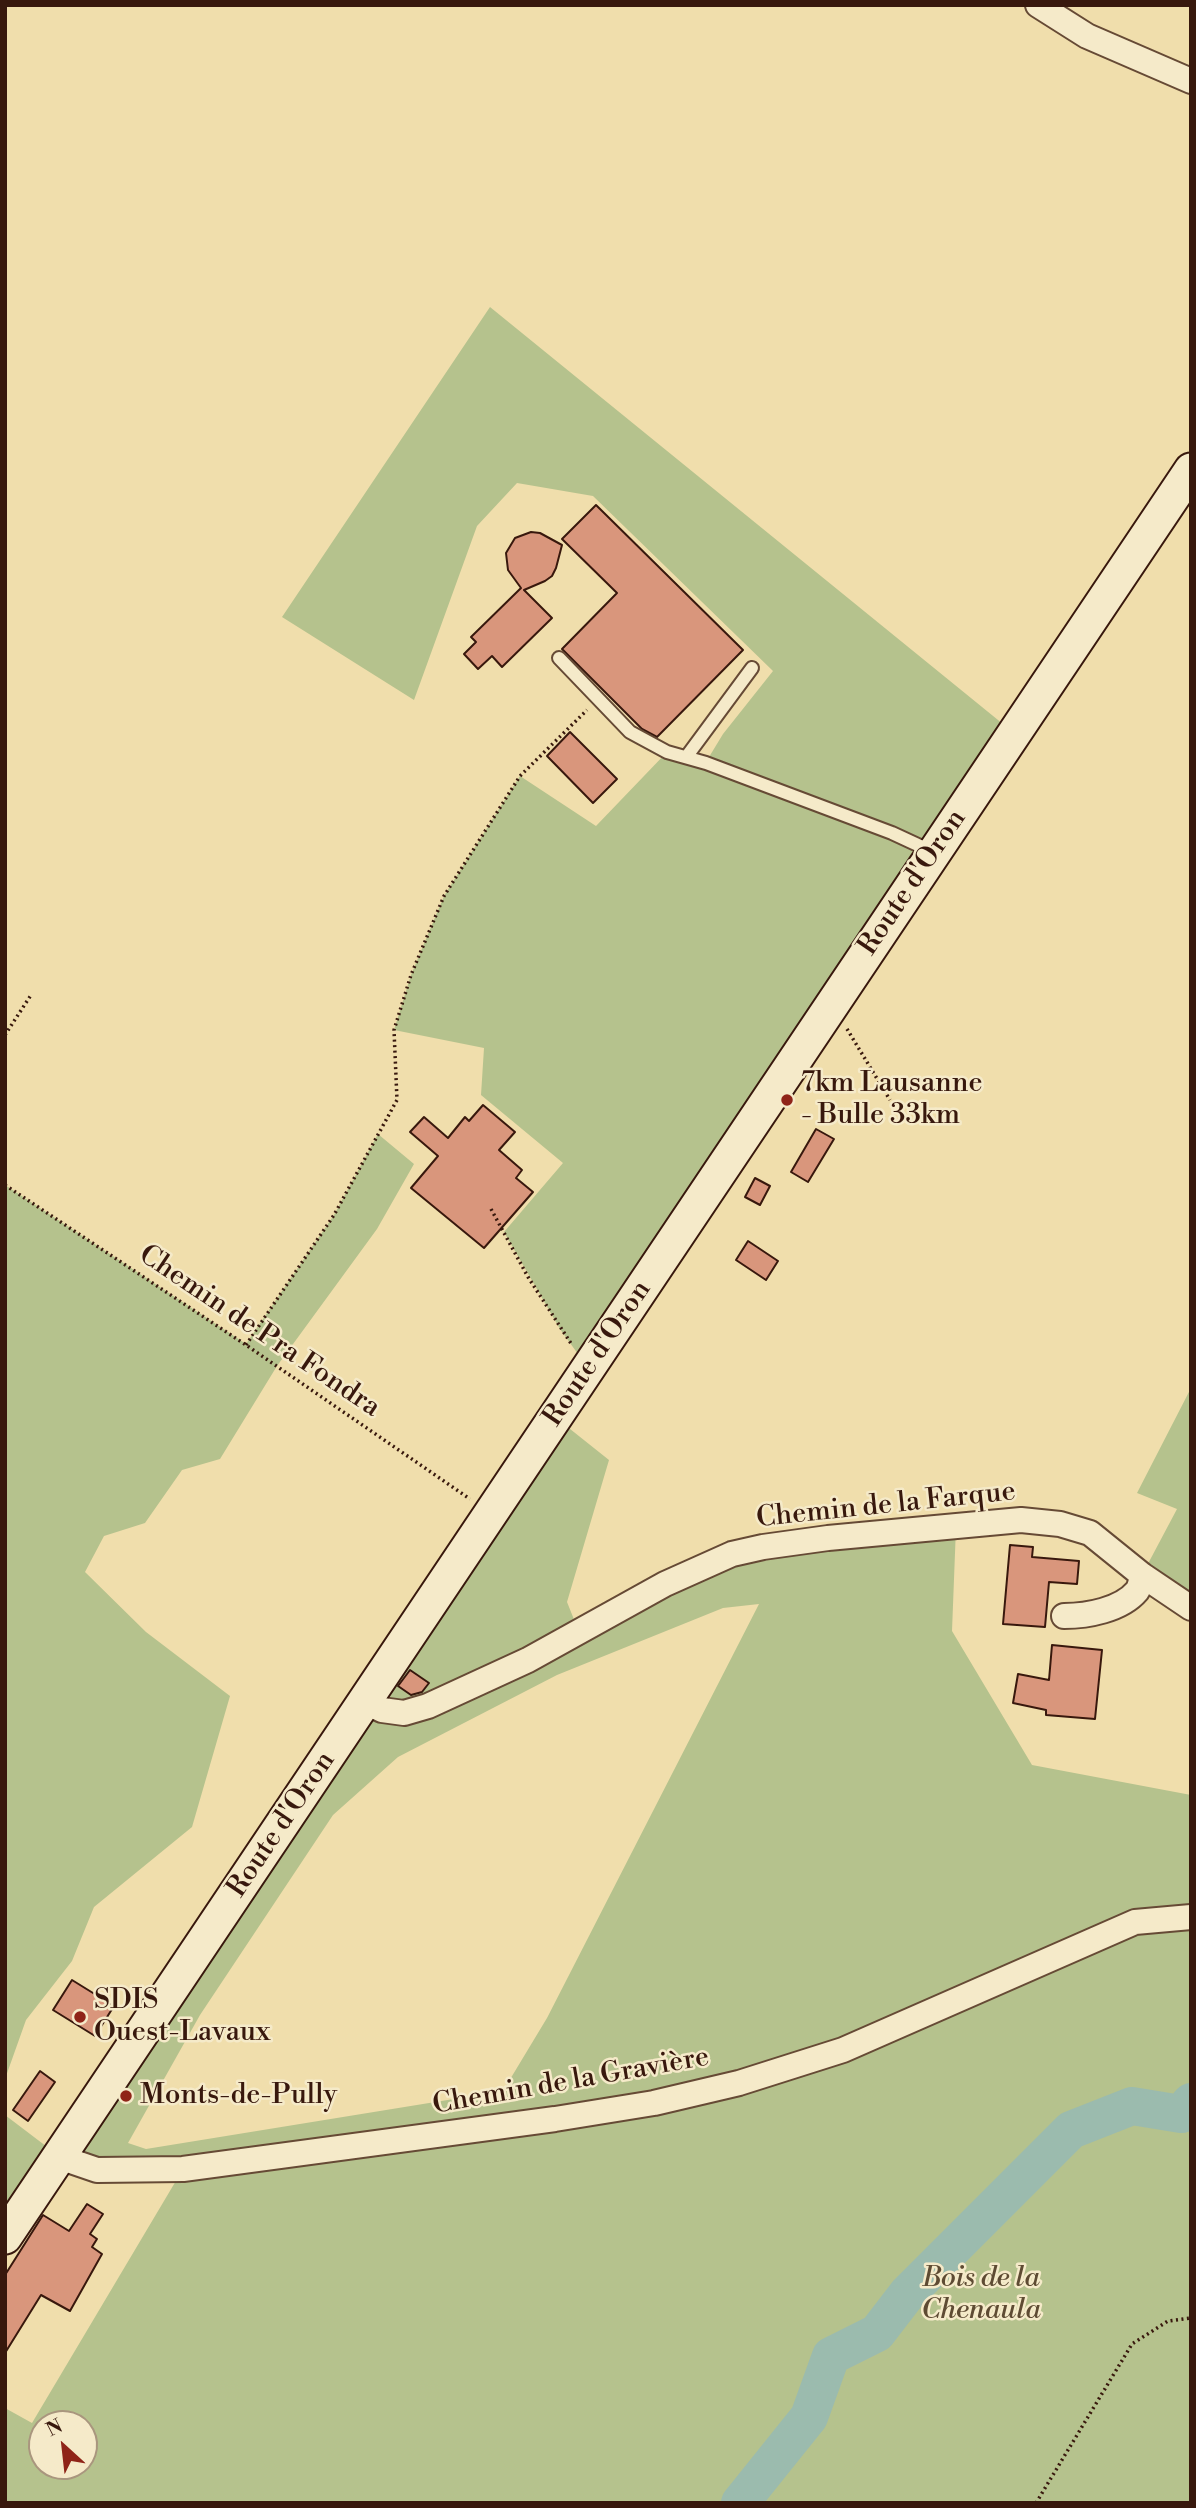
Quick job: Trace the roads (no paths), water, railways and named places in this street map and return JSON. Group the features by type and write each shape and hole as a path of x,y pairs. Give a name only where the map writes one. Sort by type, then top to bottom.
{"main road":[{"name":"Route d'Oron","path":"5,2237 1191,470"}],"street":[{"path":"1038,5 1087,36 1191,81"},
{"name":"Chemin de la Farque","path":"365,1702 382,1710 404,1713 428,1706 528,1660 666,1584 732,1554 828,1538 1021,1520 1060,1524 1090,1533 1142,1575 1191,1608"},
{"path":"1064,1616 1086,1616 1124,1602 1139,1589 1142,1575"},
{"name":"Chemin de la Gravière","path":"59,2157 97,2170 183,2169 555,2119 654,2103 739,2083 844,2050 1135,1922 1191,1917"}],"lane":[{"path":"559,658 630,732 667,752 687,756 892,833 933,852"},
{"path":"687,756 752,668"}],"waterway":[{"path":"740,2503 809,2417 831,2356 877,2333 907,2294 1071,2130 1132,2106 1181,2114 1191,2102"}],"place":[{"name":"7km Lausanne - Bulle 33km","path":"787,1100"},
{"name":"SDIS Ouest-Lavaux","path":"80,2017"},
{"name":"Monts-de-Pully","path":"126,2096"}],"park label":[{"name":"Bois de la Chenaula","path":"981,2295"}]}
